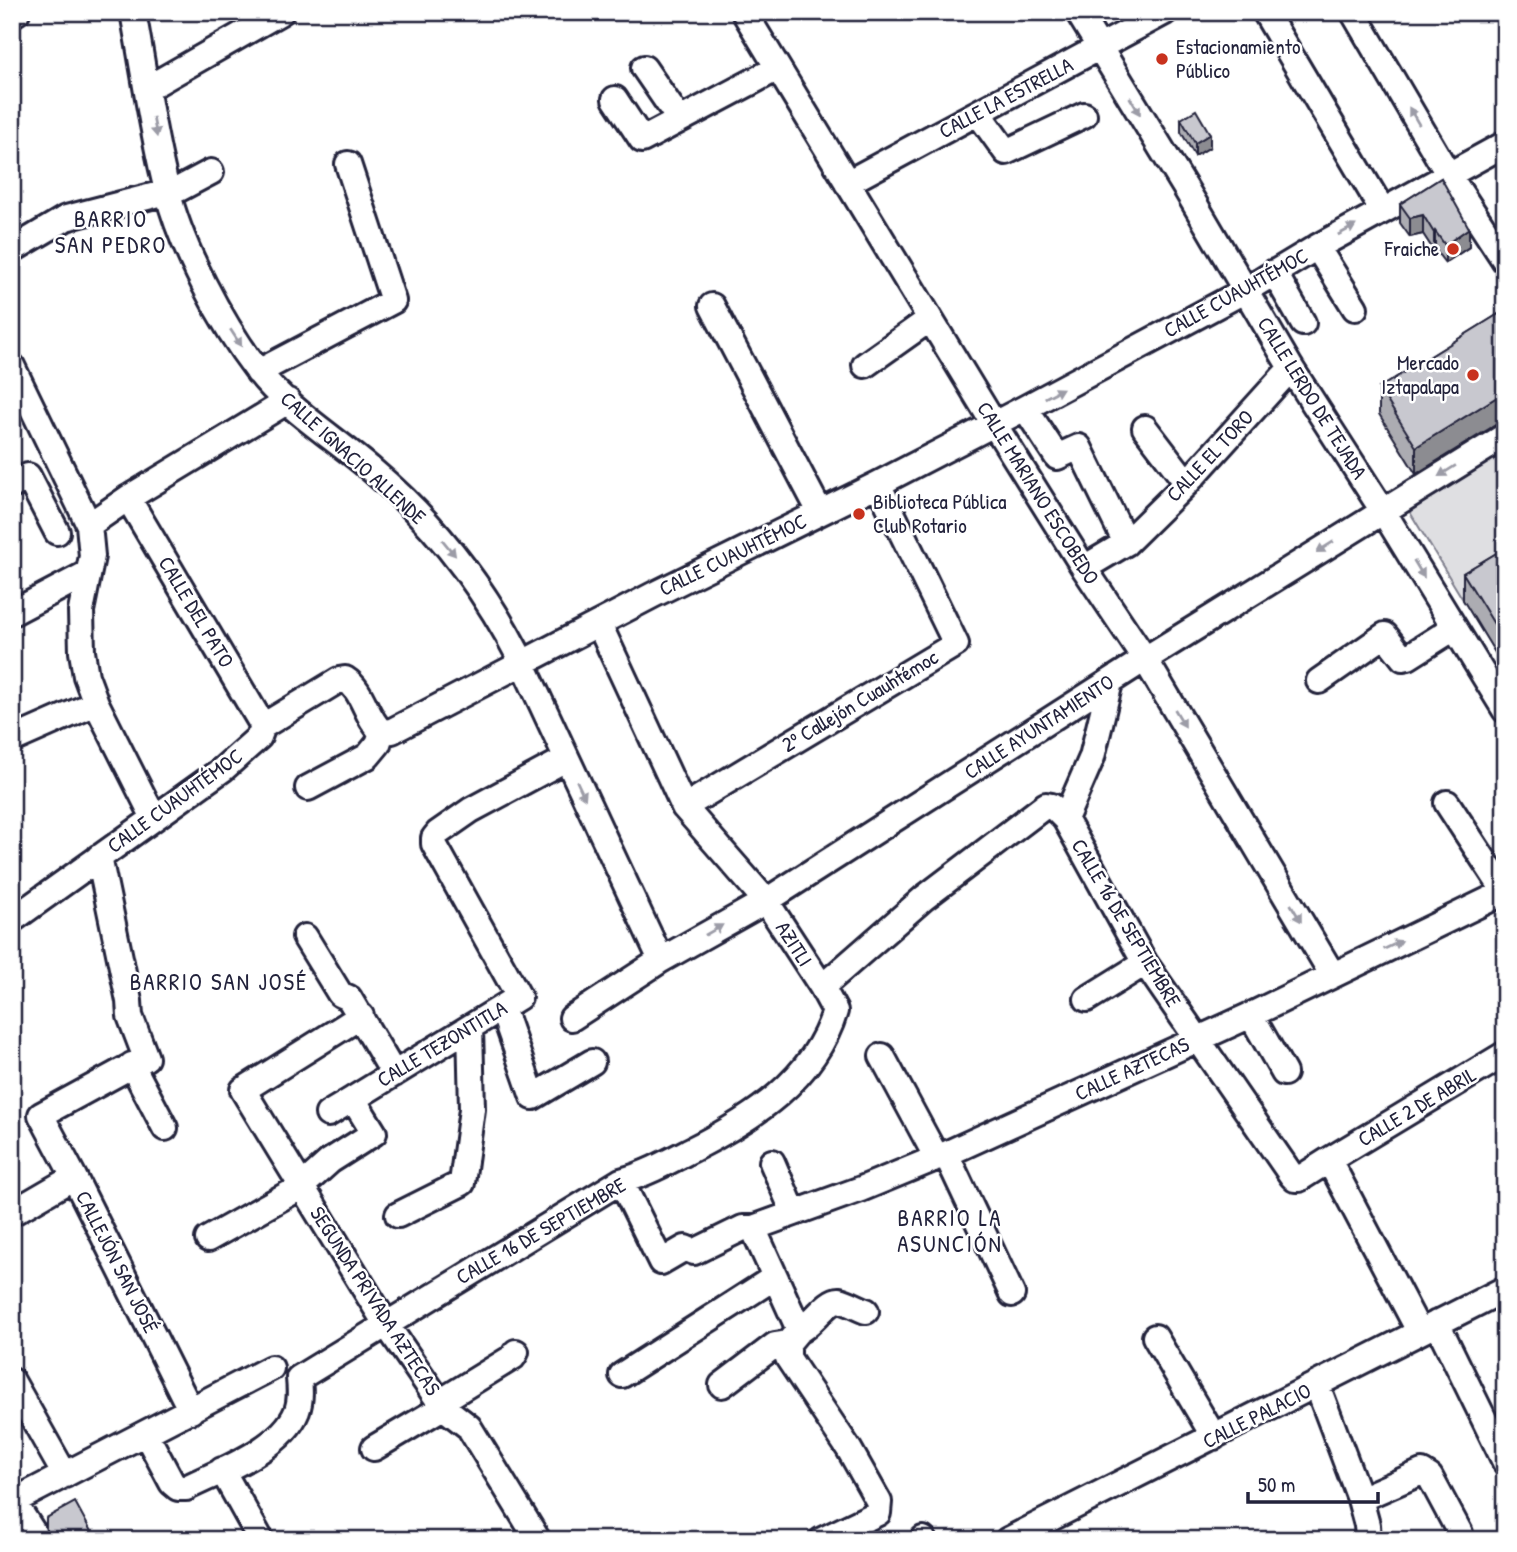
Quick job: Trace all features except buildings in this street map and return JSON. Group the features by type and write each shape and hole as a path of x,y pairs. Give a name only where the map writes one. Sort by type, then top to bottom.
{"street":[{"path":"12,15 17,12"},
{"name":"CALLE IGNACIO ALLENDE","path":"133,12 167,192 184,239 231,331 258,372 288,401 377,474 443,540 472,575 497,614 522,662 661,960"},
{"path":"148,88 281,12"},
{"name":"CALLE MARIANO ESCOBEDO","path":"744,12 994,424 1084,568 1145,659 1332,974"},
{"name":"CALLE LERDO DE TEJADA","path":"1078,12 1291,368 1383,511 1505,710"},
{"name":"CALLE LA ESTRELLA","path":"847,183 1165,12"},
{"path":"1265,12 1383,211"},
{"path":"1353,12 1448,174 1505,261"},
{"path":"644,68 679,119"},
{"path":"615,99 642,140 778,68"},
{"path":"978,113 1006,152 1084,116"},
{"name":"CALLE CUAUHTÉMOC","path":"12,920 223,769 259,737 263,726 339,680 345,679 354,684 375,725 382,732 392,731 522,662 1025,408 1246,290 1317,247 1505,144"},
{"path":"258,372 393,301 348,164"},
{"path":"12,250 66,218 179,189 211,172"},
{"path":"1317,247 1355,309"},
{"path":"1274,272 1303,323"},
{"path":"712,306 820,512"},
{"path":"865,365 930,319"},
{"path":"12,366 89,525 92,556 81,611 82,652 86,676 96,703 154,818"},
{"name":"CALLE EL TORO","path":"1084,568 1126,543 1188,483 1291,368"},
{"path":"89,525 128,498 288,401"},
{"path":"1025,408 1057,457 1079,447 1126,543"},
{"path":"1145,428 1188,483"},
{"name":"CALLE AYUNTAMIENTO","path":"572,1018 661,960 766,901 1145,659 1505,436"},
{"path":"12,486 28,477 57,532"},
{"name":"2º Callejón Cuauhtémoc","path":"684,807 956,644 878,484"},
{"name":"CALLE DEL PATO","path":"128,498 263,726"},
{"path":"12,612 88,573"},
{"name":"AZITLI","path":"598,624 684,807 766,901 822,987"},
{"path":"1319,681 1385,635 1403,658 1454,628"},
{"name":"CALLE 16 DE SEPTIEMBRE","path":"1065,819 1092,757 1110,682"},
{"path":"12,740 96,703"},
{"path":"308,788 369,756 378,744 382,732"},
{"name":"CALLE TEZONTITLA","path":"208,1239 301,1187 330,1161 374,1133 353,1099 519,998 434,844 434,838 471,810 566,760"},
{"path":"1447,803 1505,892"},
{"name":"CALLE 16 DE SEPTIEMBRE","path":"146,1434 172,1483 178,1488 186,1488 273,1442 286,1431 297,1411 300,1398 299,1378 621,1181 642,1175 732,1129 772,1101 809,1063 830,1029 835,1011 822,987 924,898 1046,805 1052,806 1065,819 1144,963 1295,1180 1329,1160"},
{"path":"99,857 130,1016 146,1058 132,1065 164,1128"},
{"name":"CALLE AZTECAS","path":"621,1181 661,1262 685,1248 694,1252 743,1228 752,1228 861,1189 942,1156 1198,1039 1505,892"},
{"path":"305,937 340,994 349,998 394,1074"},
{"path":"1087,999 1144,963"},
{"path":"502,1008 533,1097 592,1062"},
{"path":"1251,1014 1284,1073"},
{"name":"SEGUNDA PRIVADA AZTECAS","path":"360,1016 243,1090 386,1324 442,1404 470,1426 533,1538"},
{"path":"398,1215 462,1183 472,1109 470,1027"},
{"name":"CALLE 2 DE ABRIL","path":"1329,1160 1505,1054"},
{"path":"882,1056 942,1156 1012,1294"},
{"name":"CALLEJÓN SAN JOSÉ","path":"132,1065 41,1115 191,1411"},
{"path":"328,1114 353,1099"},
{"path":"1329,1160 1505,1462"},
{"path":"772,1162 794,1213"},
{"path":"12,1213 74,1177"},
{"path":"752,1228 775,1277 793,1337 788,1359 849,1449 879,1502 878,1513 822,1540"},
{"path":"622,1375 775,1277"},
{"name":"CALLE PALACIO","path":"1008,1540 1505,1289"},
{"path":"722,1385 775,1345 807,1328 832,1301 838,1300 866,1311"},
{"path":"1155,1337 1214,1437"},
{"path":"374,1448 513,1357 516,1352"},
{"path":"33,1532 13,1501 271,1368"},
{"path":"12,1381 65,1475"},
{"path":"1317,1385 1360,1499 1368,1540"},
{"path":"222,1469 261,1540"},
{"path":"1360,1499 1422,1472 1430,1477 1460,1533"}],"shaded area":[{"path":"1505,443 1505,669 1405,504"}],"place":[{"name":"Estacionamiento Público","path":"1162,59"},
{"name":"Fraiche","path":"1453,249"},
{"name":"Mercado Iztapalapa","path":"1473,375"},
{"name":"Biblioteca Pública Club Rotario","path":"859,514"}],"district":[{"name":"BARRIO SAN PEDRO","path":"111,232"},
{"name":"BARRIO SAN JOSÉ","path":"219,982"},
{"name":"BARRIO LA ASUNCIÓN","path":"950,1231"}]}
